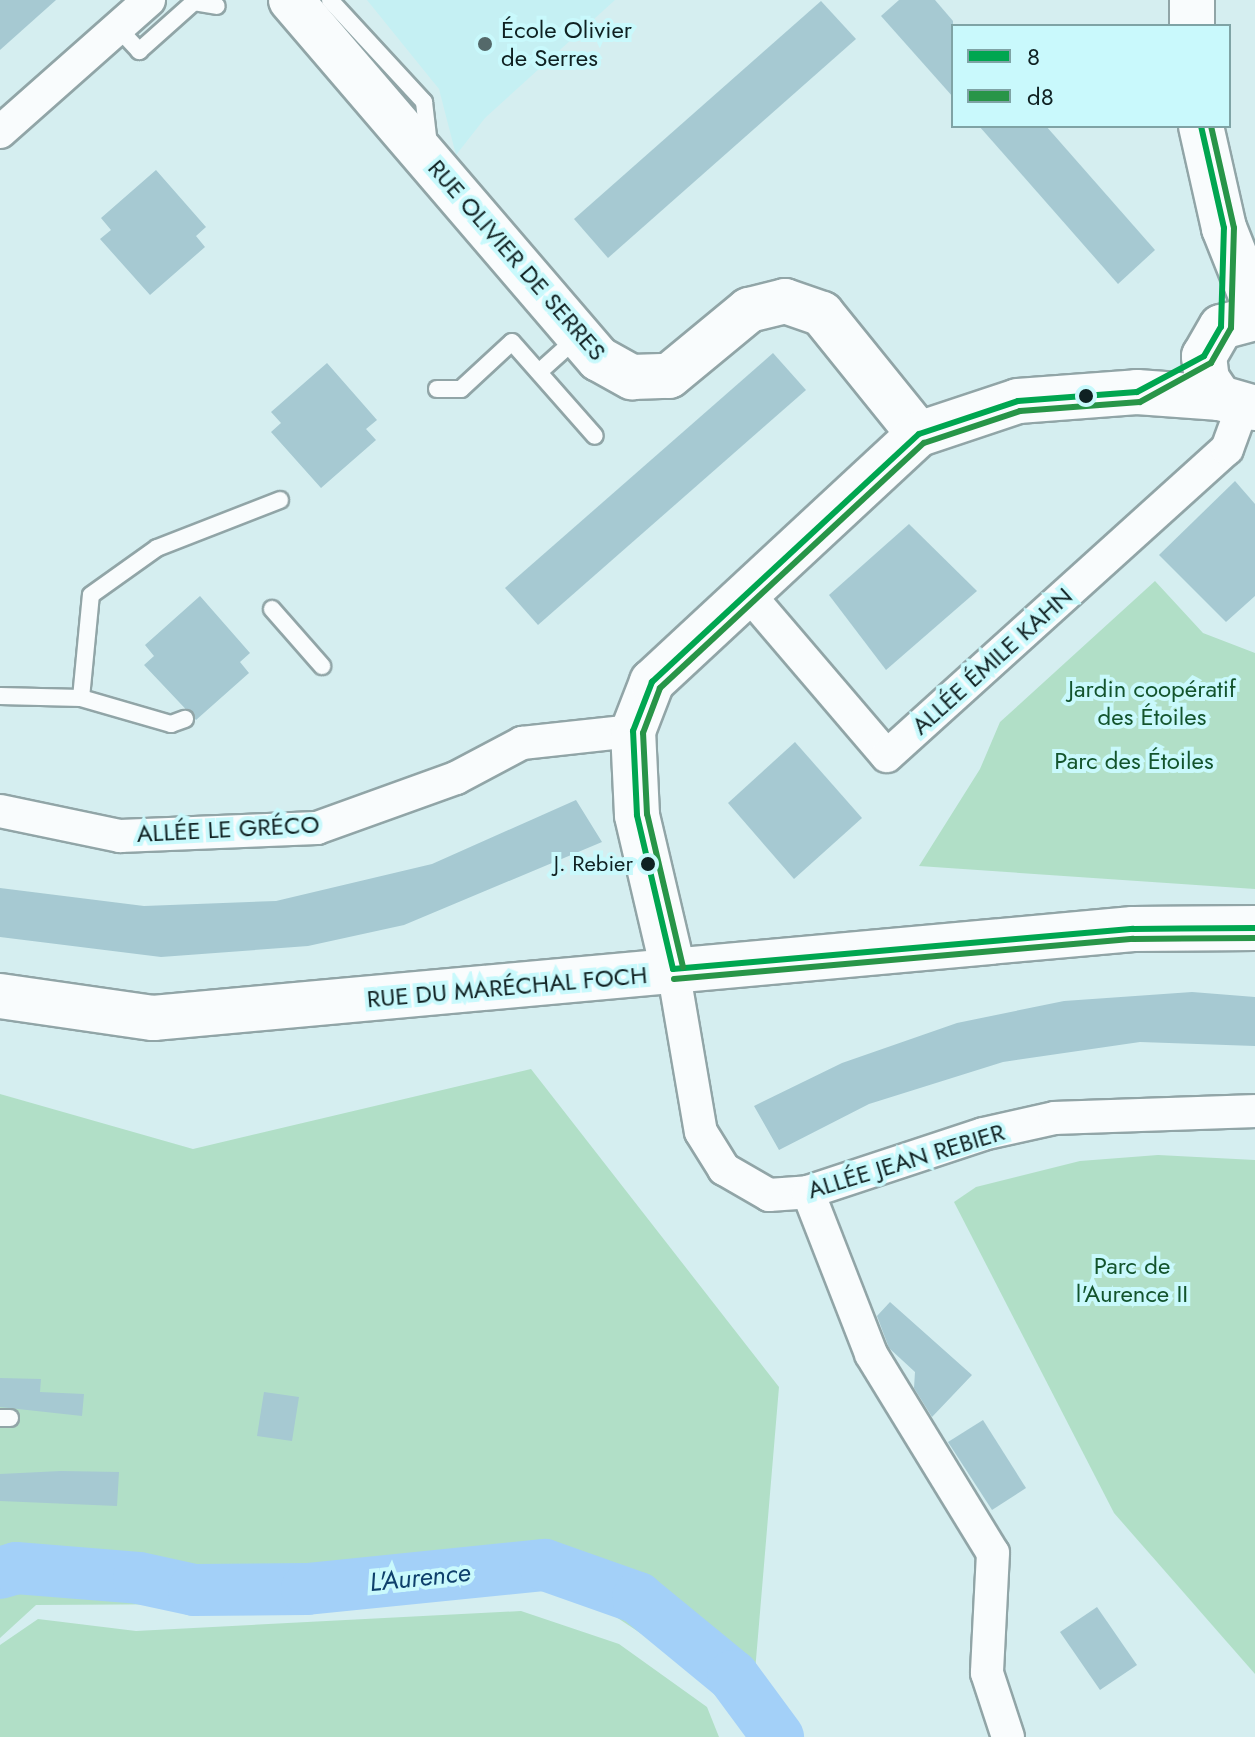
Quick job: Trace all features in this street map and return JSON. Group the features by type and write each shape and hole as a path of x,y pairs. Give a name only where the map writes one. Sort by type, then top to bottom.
{"street":[{"path":"0,132 149,0"},
{"name":"RUE OLIVIER DE SERRES","path":"291,0 599,359 632,377 669,376 749,310 785,301 822,314 919,434"},
{"path":"1192,0 1192,24"},
{"path":"673,969 637,815 633,731 652,682 745,590 919,434 1018,401 1137,392 1239,405 1224,228 1201,128"},
{"path":"1137,392 1234,327"},
{"name":"ALLÉE ÉMILE KAHN","path":"745,590 887,756 1227,449 1239,405"},
{"name":"ALLÉE LE GRÉCO","path":"0,811 120,836 317,828 456,778 522,743 633,731"},
{"name":"RUE DU MARÉCHAL FOCH","path":"0,996 153,1018 626,980 673,969 1133,929 1255,928"},
{"name":"ALLÉE JEAN REBIER","path":"673,969 691,1087 711,1152 747,1187 769,1195 808,1192 983,1134 1055,1118 1255,1111"},
{"path":"808,1192 871,1354 993,1553 987,1673 1008,1737"}],"lane":[{"path":"330,0 424,102 430,162"},
{"path":"117,27 139,51 194,2 217,6"},
{"path":"539,372 579,336"},
{"path":"437,389 461,389 512,342 595,436"},
{"path":"81,698 91,595 157,548 280,500"},
{"path":"272,609 322,666"},
{"path":"0,696 81,698 171,724 185,719"}],"shaded area":[{"name":"École Olivier de Serres","path":"367,0 615,0 485,118 456,155 439,89"}],"green space":[{"name":"Parc des Étoiles","path":"1155,581 1203,633 1255,653 1255,889 919,866 980,769 1000,722"},
{"path":"531,1069 779,1387 752,1707 601,1607 526,1584 205,1604 36,1605 0,1638 0,1094 193,1149"},
{"name":"Parc de l'Aurence II","path":"1158,1155 1255,1160 1255,1674 1114,1513 954,1202 976,1187 1080,1161"},
{"path":"521,1611 619,1644 707,1707 719,1737 0,1737 0,1645 38,1619 136,1631"}],"building":[{"path":"0,0 56,0 0,50"},
{"path":"899,0 935,0 953,21 951,95 881,16"},
{"path":"821,1 856,39 608,258 574,219"},
{"path":"981,128 1048,128 1155,250 1118,284"},
{"path":"156,170 206,227 196,236 205,247 150,295 100,239 111,230 101,218"},
{"path":"773,353 806,390 538,625 505,588"},
{"path":"327,363 377,420 366,429 376,440 321,488 271,432 281,423 271,412"},
{"path":"1235,481 1255,504 1255,596 1226,622 1159,555"},
{"path":"909,524 977,591 886,670 829,595"},
{"path":"200,596 250,653 240,662 249,673 196,720 144,665 154,656 145,645"},
{"path":"795,742 862,818 794,879 728,803"},
{"path":"576,800 602,842 404,925 308,946 161,957 0,937 0,888 144,906 276,901 432,864"},
{"path":"1192,992 1255,997 1255,1046 1140,1042 1003,1062 869,1104 779,1150 754,1106 842,1063 957,1023 1064,1001"},
{"path":"890,1302 972,1375 932,1417 914,1388 915,1372 889,1348 877,1316"},
{"path":"0,1378 41,1379 40,1392 84,1394 82,1416 0,1407"},
{"path":"264,1392 299,1397 292,1441 257,1436"},
{"path":"983,1420 1026,1488 992,1510 948,1442"},
{"path":"119,1472 117,1506 0,1501 0,1474"},
{"path":"1097,1607 1137,1665 1100,1690 1060,1632"}],"waterway":[{"name":"L'Aurence","path":"0,1573 16,1568 139,1578 194,1590 307,1589 545,1565 638,1598 733,1676 778,1737"}],"transit line":[{"name":"8","path":"673,969 637,815 633,731 652,682 919,434 1018,401 1137,392 1204,356 1221,327 1224,228 1201,128"},
{"name":"d8","path":"683,967 647,814 643,733 660,688 924,443 1020,411 1140,402 1211,363 1231,328 1234,228 1211,128"},
{"name":"8","path":"673,969 1133,929 1255,928"},
{"name":"d8","path":"674,979 1133,939 1255,938"}],"place":[{"name":"École Olivier de Serres","path":"485,44"},
{"name":"J. Rebier","path":"648,864"}],"park label":[{"name":"Jardin coopératif des Étoiles","path":"1152,703"}]}
